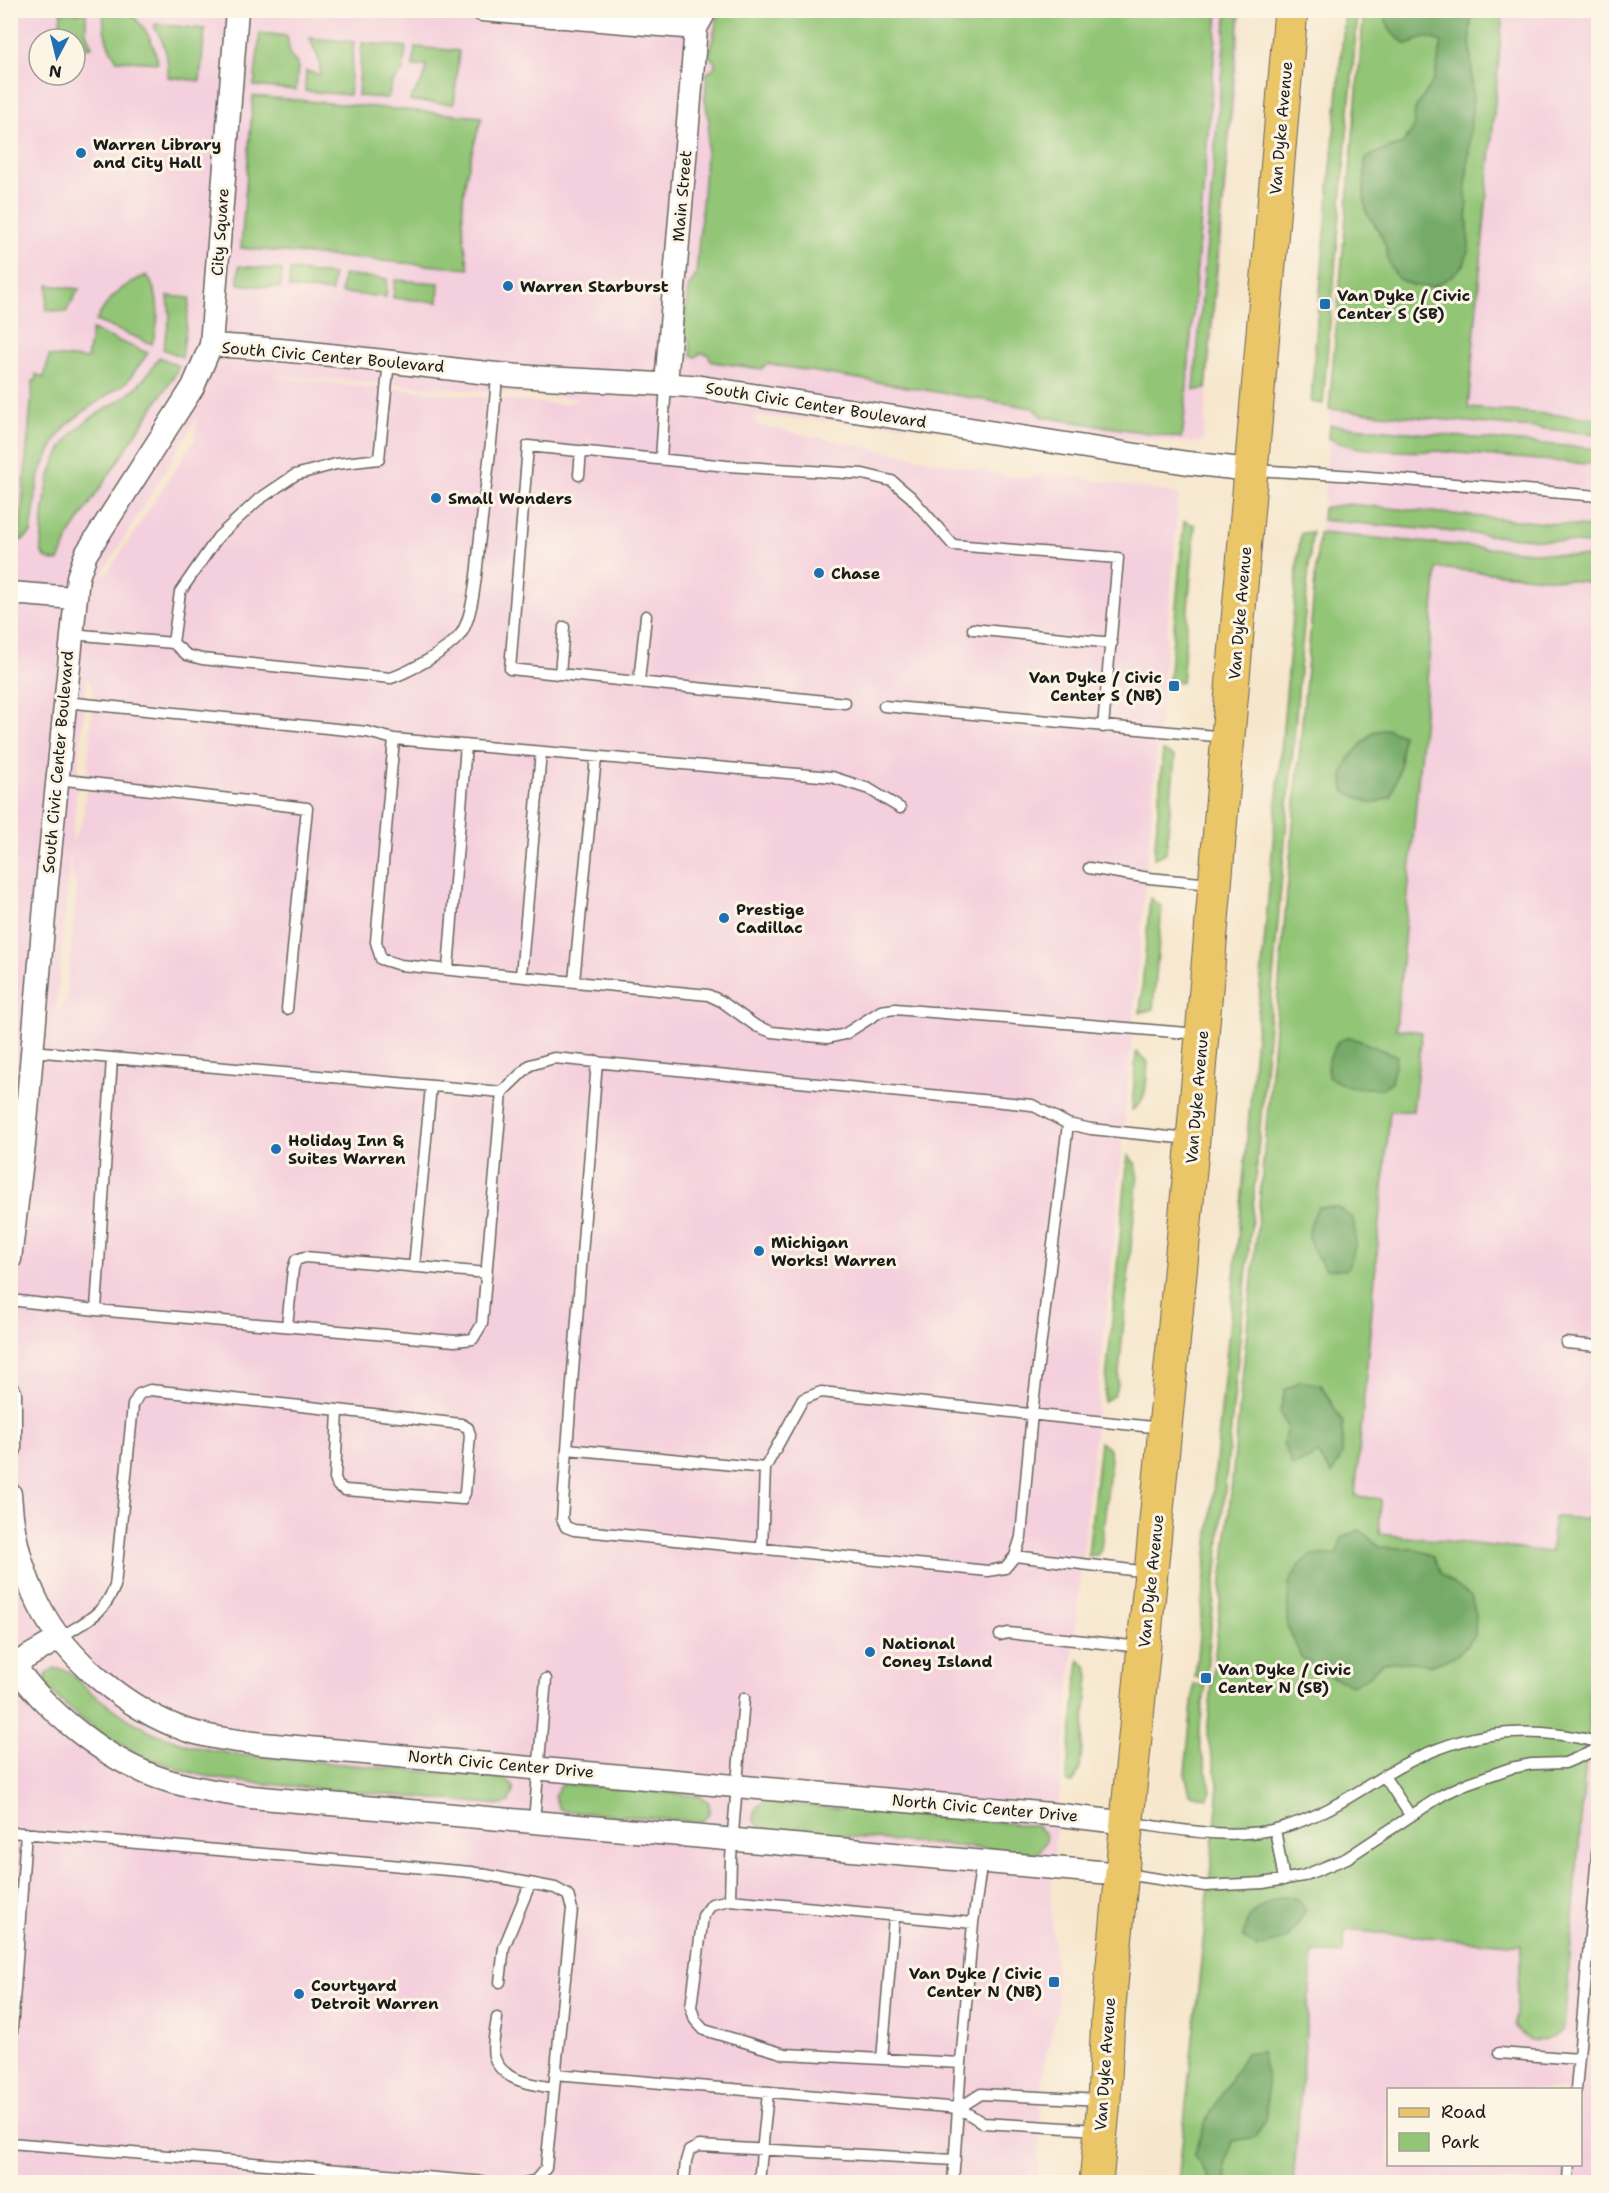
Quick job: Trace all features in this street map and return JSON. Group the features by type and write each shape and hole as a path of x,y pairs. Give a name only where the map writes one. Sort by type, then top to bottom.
{"main road":[{"name":"Van Dyke Avenue","path":"1096,2182 1108,2016 1193,1139 1292,10"}],"street":[{"name":"City Square","path":"211,345 237,10"},
{"path":"482,10 701,19"},
{"name":"Main Street","path":"666,384 701,19"},
{"name":"South Civic Center Boulevard","path":"17,1145 19,1097 33,1051 70,634 78,577 86,554 193,387 211,345 388,360 496,374 666,384 738,392 1188,463 1251,470"},
{"path":"10,593 75,598"},
{"path":"10,1259 17,1145"},
{"path":"10,1393 10,1449"},
{"name":"North Civic Center Drive","path":"10,1494 15,1532 27,1575 39,1606 60,1638 93,1674 128,1701 159,1719 188,1731 263,1744 539,1767 1127,1823"},
{"path":"60,1638 12,1664 34,1691 62,1719 84,1736 132,1765 167,1781 207,1791 251,1797 1122,1874"}],"lane":[{"path":"173,643 180,592 218,537 258,500 296,475 336,464 379,459 388,360"},
{"path":"70,634 173,643 187,655 202,658 391,678 411,671 461,634 472,604 494,416 496,374"},
{"path":"662,459 666,384"},
{"path":"845,703 510,669 528,446 727,466 863,474 892,481 911,497 953,545 1118,558 1103,728"},
{"path":"579,475 581,451"},
{"path":"1251,470 1599,496"},
{"path":"639,681 646,616"},
{"path":"560,674 564,627"},
{"path":"973,629 1112,643"},
{"path":"65,702 367,732 393,739 832,777 869,789 900,808"},
{"path":"884,706 1229,738"},
{"path":"393,739 376,942 381,959 400,965 708,995 721,1001 756,1026 772,1032 828,1038 845,1034 881,1011 894,1009 1202,1035"},
{"path":"447,969 466,745"},
{"path":"521,976 541,752"},
{"path":"574,981 596,757"},
{"path":"57,779 307,808 287,1009"},
{"path":"1089,868 1149,878 1216,885"},
{"path":"33,1051 502,1092"},
{"path":"96,1310 112,1058"},
{"path":"10,1300 96,1310 455,1341 473,1339 482,1324 502,1092 530,1065 554,1058 1032,1105 1068,1124 1090,1129 1193,1139"},
{"path":"597,1061 562,1519 566,1527 574,1530 988,1571 1005,1568 1015,1556 1021,1537 1032,1413 1068,1124"},
{"path":"414,1267 431,1086"},
{"path":"287,1326 293,1269 296,1260 304,1257 487,1274"},
{"path":"1566,1343 1599,1346"},
{"path":"60,1638 98,1614 108,1602 115,1586 134,1405 139,1394 150,1390 338,1410 461,1424 468,1428 470,1435 465,1493 462,1499 345,1491 338,1486 334,1479 338,1410"},
{"path":"762,1549 765,1468 803,1399 821,1392 1166,1428"},
{"path":"567,1449 765,1468"},
{"path":"1015,1556 1151,1572"},
{"path":"1000,1635 1008,1633 1144,1647"},
{"path":"534,1821 546,1679"},
{"path":"730,1900 732,1838 744,1698"},
{"path":"1127,1823 1223,1834 1275,1829 1340,1804 1384,1776 1435,1749 1457,1741 1482,1735 1525,1732 1568,1735 1599,1742"},
{"path":"1122,1874 1205,1886 1243,1885 1303,1876 1347,1858 1444,1794 1491,1773 1532,1764 1565,1763 1599,1749"},
{"path":"1384,1776 1410,1815"},
{"path":"1275,1829 1284,1880"},
{"path":"10,1832 471,1872 555,1888 568,1895 572,1909 546,2168 535,2181 528,2182"},
{"path":"10,2058 26,1833"},
{"path":"1576,2088 1599,1844"},
{"path":"953,2182 973,1923 982,1860"},
{"path":"500,1982 504,1947 530,1884"},
{"path":"961,2063 785,2054 704,2030 695,2020 691,2007 703,1916 712,1904 730,1900 973,1923"},
{"path":"882,2059 894,1917"},
{"path":"497,2018 494,2055 501,2068 518,2081 554,2088"},
{"path":"1499,2053 1578,2059"},
{"path":"555,2074 959,2108 983,2123 1102,2115"},
{"path":"759,2182 768,2093"},
{"path":"959,2108 981,2094 1102,2115"},
{"path":"10,2143 486,2182"},
{"path":"684,2182 689,2151 699,2146 955,2160"},
{"path":"1568,2182 1569,2166"}],"shaded area":[{"path":"11,11 1243,11 1203,440 1197,443 753,416 756,423 761,426 1018,478 1046,473 1179,494 1122,1153 1050,1894 1058,2008 1042,2071 1038,2182 11,2182","holes":["274,375 580,399 566,404 555,404 281,378","197,418 195,439 108,572 101,576","87,677 94,695 83,819 72,842 71,868 76,894 66,1000 57,1013 51,1067"]},
{"path":"1364,11 1598,11 1598,2182 1178,2182 1218,1798 1218,1783 1207,1735 1259,1208 1330,425 1329,409"}],"green space":[{"path":"119,10 134,18 146,31 158,63 117,60 106,37 104,11"},
{"path":"1471,10 1472,13 1470,33 1473,95 1466,188 1469,248 1464,265 1449,278 1433,287 1415,286 1398,279 1389,263 1385,244 1367,214 1364,196 1365,159 1402,144 1413,129 1415,109 1434,80 1442,42 1425,37 1408,45 1391,31 1386,22 1385,11"},
{"path":"719,11 1218,11 1181,438 1043,417 1033,408 774,365 767,364 761,369 713,362 707,354 701,353 695,357 691,354 690,341 683,336 688,288 696,275 709,121 705,100 707,73 714,68 715,62 709,56"},
{"path":"1227,11 1240,11 1206,389 1194,390"},
{"path":"1345,11 1358,11 1332,303 1319,302"},
{"path":"1364,11 1503,11 1468,408 1598,418 1598,434 1329,409"},
{"path":"61,12 86,13 86,27 60,27"},
{"path":"156,24 205,29 200,81 168,77 166,50 154,26"},
{"path":"260,33 287,36 290,55 298,65 296,90 254,86"},
{"path":"87,35 92,47 87,47"},
{"path":"310,38 354,42 349,95 305,91 306,71 320,75 319,60"},
{"path":"362,43 406,47 403,71 392,83 388,98 358,96"},
{"path":"415,47 459,51 454,104 410,101 426,72 426,65 413,67"},
{"path":"253,96 482,117 464,192 463,227 469,269 241,248"},
{"path":"239,266 282,270 280,288 238,284"},
{"path":"290,270 333,275 332,292 289,288"},
{"path":"147,275 155,292 158,309 157,327 152,344 96,321 117,293 130,283"},
{"path":"343,275 387,279 386,297 341,293"},
{"path":"395,280 439,283 438,302 393,298"},
{"path":"48,285 79,289 66,312 46,310"},
{"path":"168,296 190,298 182,357 163,349 170,318"},
{"path":"1318,308 1331,310 1323,404 1311,402"},
{"path":"92,330 148,353 127,382 68,424 57,438 39,474 31,533 19,541 33,381 36,381 36,374 44,378 49,356 87,359"},
{"path":"159,357 179,366 174,376 70,534 59,561 47,559 41,549 46,495 55,462 63,446 88,420 136,388"},
{"path":"1330,425 1598,449 1598,465 1435,451 1365,449 1338,443 1329,438"},
{"path":"1347,504 1598,528 1598,545 1322,520 1323,508"},
{"path":"1184,521 1195,525 1182,682 1169,681"},
{"path":"1312,532 1253,1207 1206,1679 1195,1677 1241,1206 1299,547 1301,533"},
{"path":"1319,533 1598,558 1598,583 1437,568 1396,1029 1422,1032 1413,1111 1390,1111 1355,1496 1381,1499 1379,1534 1551,1552 1554,1517 1594,1519 1598,1472 1598,1612 1564,2029 1551,2038 1537,2041 1524,2037 1515,2024 1521,1945 1345,1930 1343,1954 1313,1952 1293,2182 1178,2182 1218,1798 1218,1783 1207,1735 1259,1208"},
{"path":"1388,729 1402,735 1400,767 1391,797 1372,804 1344,791 1343,774 1349,758 1373,732"},
{"path":"1163,751 1175,757 1166,853 1154,858"},
{"path":"1150,898 1162,907 1153,1009 1140,1013"},
{"path":"1350,1037 1397,1056 1391,1082 1382,1089 1348,1087 1328,1077 1328,1061 1338,1041"},
{"path":"1136,1052 1148,1062 1147,1082 1141,1101 1132,1110"},
{"path":"1128,1155 1135,1163 1138,1173 1118,1384 1114,1395 1104,1402"},
{"path":"1318,1207 1337,1207 1353,1219 1355,1246 1346,1270 1325,1269 1311,1245 1310,1225"},
{"path":"1301,1381 1321,1385 1343,1423 1342,1455 1332,1474 1318,1454 1293,1467 1283,1443 1287,1428 1280,1411 1285,1390"},
{"path":"1100,1442 1108,1448 1111,1459 1101,1550 1097,1555 1088,1556"},
{"path":"1360,1530 1380,1547 1417,1549 1433,1556 1441,1574 1471,1597 1476,1614 1475,1636 1457,1655 1432,1665 1413,1662 1382,1663 1368,1677 1352,1685 1329,1676 1301,1657 1287,1625 1289,1584 1299,1565 1311,1555 1336,1555 1342,1538"},
{"path":"1079,1660 1087,1667 1089,1676 1080,1768 1073,1783 1066,1782"},
{"path":"54,1668 68,1671 91,1693 130,1720 152,1732 191,1746 237,1755 504,1778 513,1786 513,1792 508,1803 502,1805 234,1781 181,1770 131,1750 86,1722 46,1686 46,1674"},
{"path":"1194,1684 1206,1686 1200,1738 1211,1792 1207,1798 1190,1794 1185,1773"},
{"path":"566,1784 701,1796 709,1803 710,1810 704,1819 698,1822 563,1811 554,1797 560,1786"},
{"path":"765,1802 1037,1826 1045,1834 1046,1841 1040,1851 1034,1853 762,1829 754,1821 754,1814 757,1807"},
{"path":"1284,1896 1298,1899 1306,1910 1288,1938 1257,1948 1243,1937 1248,1920 1261,1906"},
{"path":"1261,2051 1267,2079 1267,2115 1256,2137 1232,2141 1225,2166 1227,2182 1212,2182 1194,2156 1205,2123 1246,2053"}],"place":[{"name":"Warren Library and City Hall","path":"81,153"},
{"name":"Warren Starburst","path":"508,286"},
{"name":"Van Dyke / Civic Center S (SB)","path":"1325,304"},
{"name":"Small Wonders","path":"436,498"},
{"name":"Chase","path":"819,573"},
{"name":"Van Dyke / Civic Center S (NB)","path":"1174,686"},
{"name":"Prestige Cadillac","path":"724,918"},
{"name":"Holiday Inn & Suites Warren","path":"276,1149"},
{"name":"Michigan Works! Warren","path":"759,1251"},
{"name":"National Coney Island","path":"870,1652"},
{"name":"Van Dyke / Civic Center N (SB)","path":"1206,1678"},
{"name":"Van Dyke / Civic Center N (NB)","path":"1054,1982"},
{"name":"Courtyard Detroit Warren","path":"299,1994"}]}
